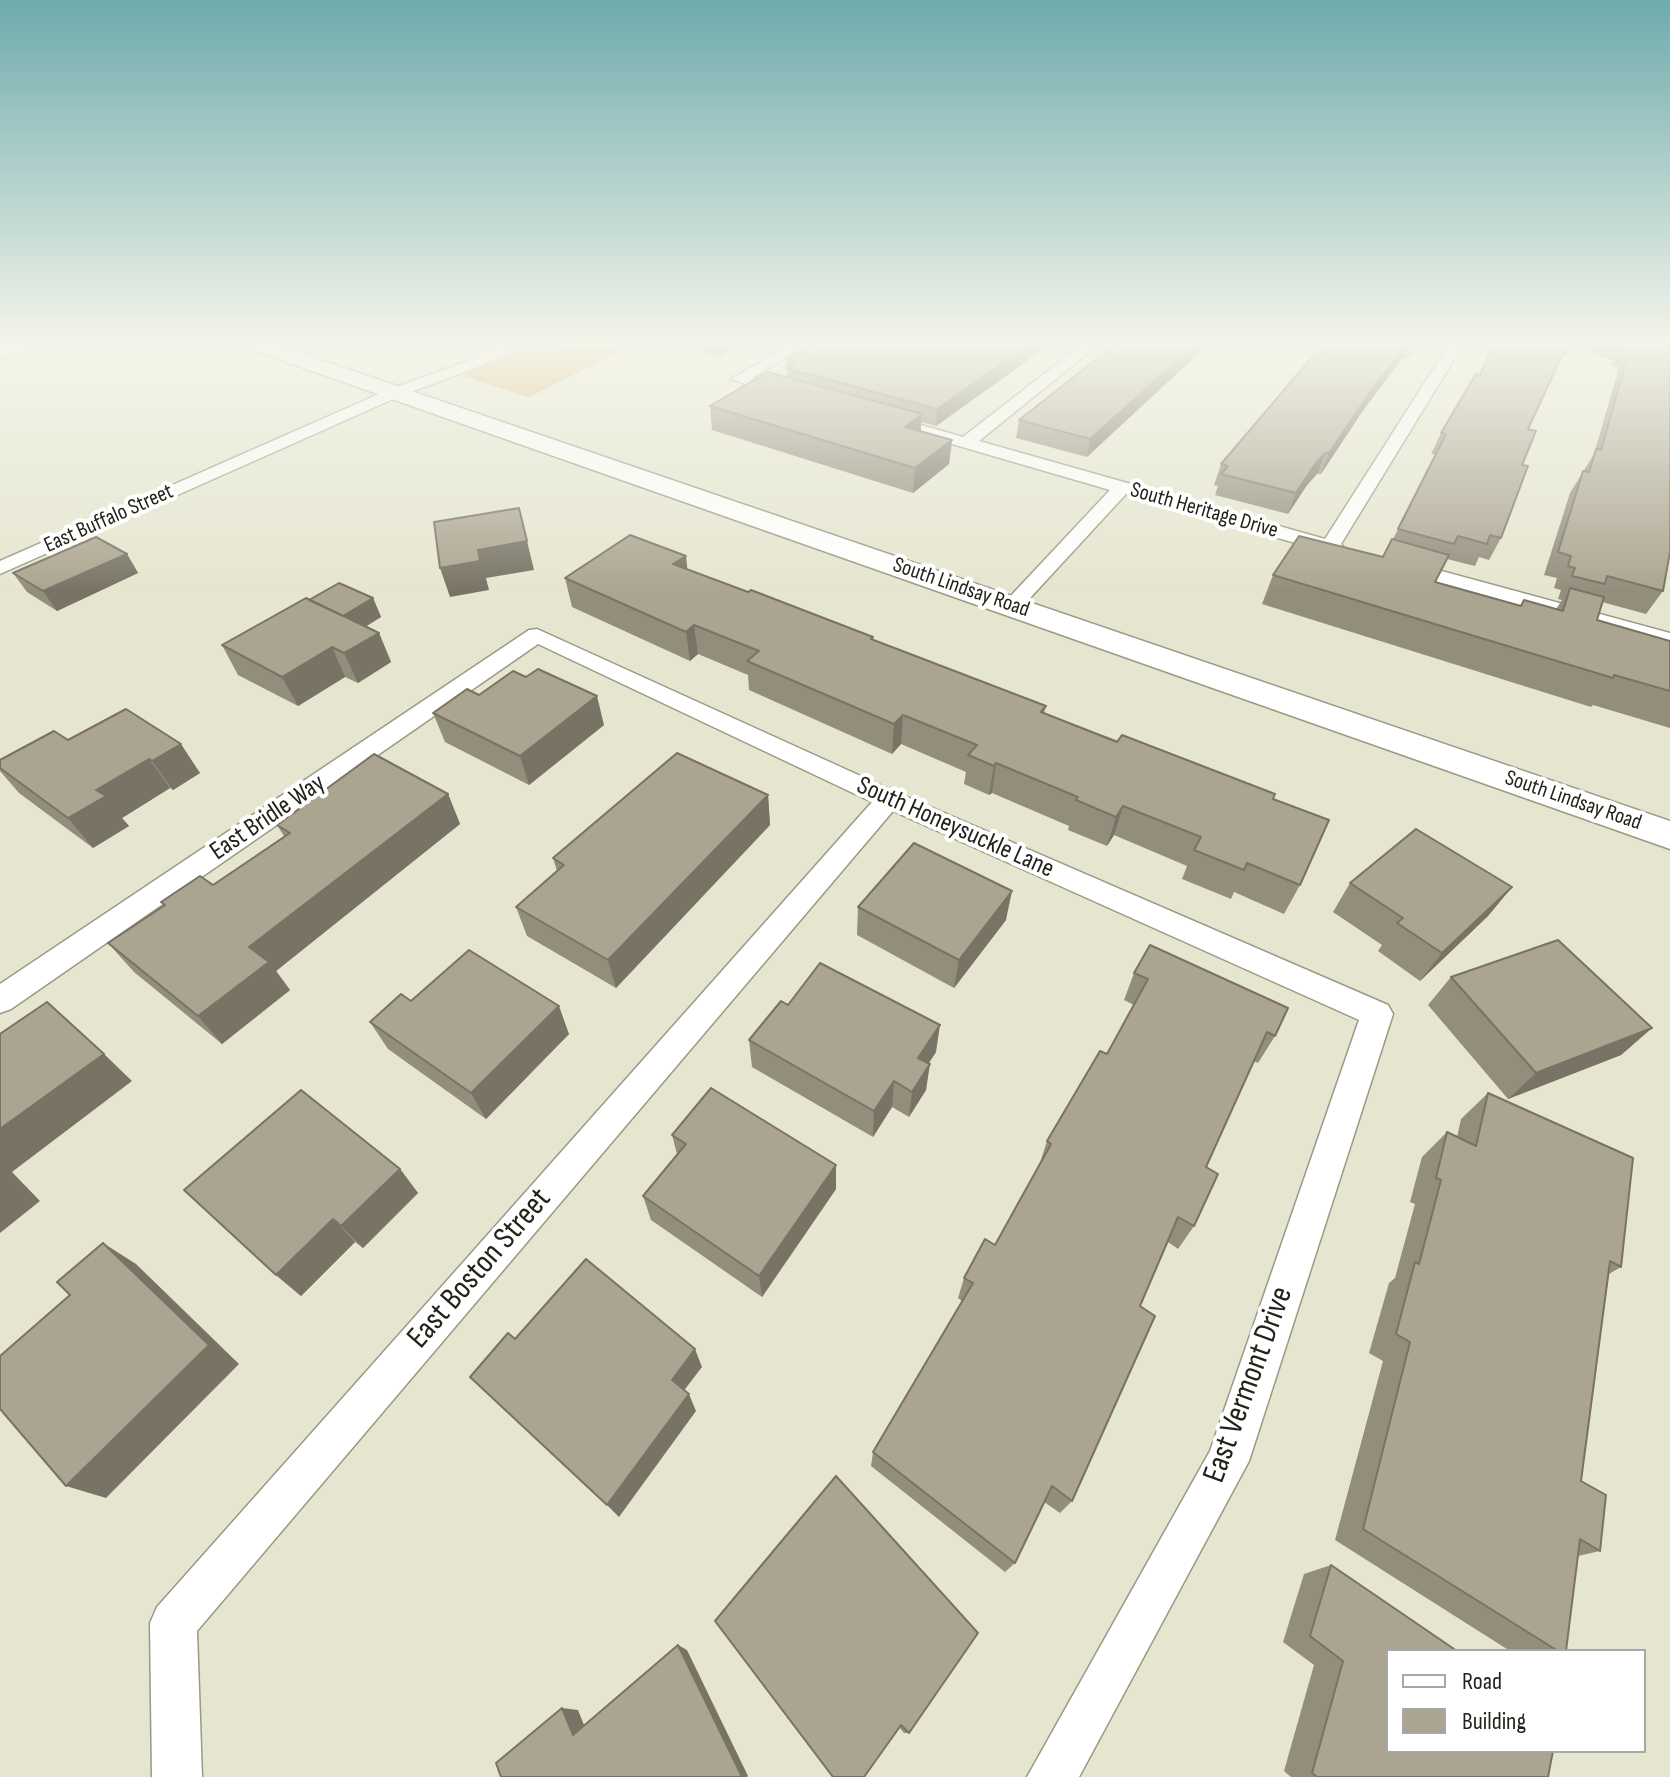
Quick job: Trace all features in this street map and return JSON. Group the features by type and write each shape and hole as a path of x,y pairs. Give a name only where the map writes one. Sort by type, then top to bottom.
{"main road":[{"name":"South Lindsay Road","path":"490,426 1670,835"}],"street":[{"name":"East Buffalo Street","path":"0,568 320,426"},
{"name":"South Heritage Drive","path":"906,426 1359,555"},
{"path":"966,443 988,426"},
{"path":"1330,547 1405,426"},
{"path":"1012,606 1122,488"},
{"path":"1389,563 1670,640"},
{"name":"South Honeysuckle Lane","path":"537,635 889,799 1377,1014"},
{"name":"East Bridle Way","path":"0,1000 537,635"},
{"name":"East Boston Street","path":"177,1777 173,1623 889,799"},
{"name":"East Vermont Drive","path":"1052,1777 1228,1461 1377,1014"}],"building":[{"path":"776,426 906,426 952,440 915,468"},
{"path":"1041,426 1105,426 1090,439"},
{"path":"1253,426 1347,426 1329,453 1325,453 1315,464 1296,493 1221,474 1228,466 1221,464"},
{"path":"1445,426 1529,426 1528,429 1536,431 1522,465 1528,466 1501,538 1490,535 1487,544 1458,536 1454,544 1398,529 1446,434 1441,433"},
{"path":"1608,426 1670,426 1670,552 1663,591 1607,576 1605,584 1572,576 1575,568 1568,566 1571,556 1558,552 1583,471 1589,472 1596,449 1601,450"},
{"path":"519,508 527,541 478,550 480,561 440,568 434,522"},
{"path":"630,535 686,556 673,564 873,637 871,639 1046,706 1041,712 1117,742 1122,735 1275,794 1273,799 1329,820 1300,885 1247,863 1244,870 1194,850 1201,837 1123,806 1116,817 1076,800 1078,797 996,763 994,766 968,755 977,745 903,715 894,724 747,661 759,651 694,625 686,632 565,578"},
{"path":"1299,536 1383,557 1392,539 1449,555 1435,582 1521,606 1524,600 1563,611 1570,588 1604,597 1597,620 1670,641 1670,691 1614,675 1613,678 1273,575"},
{"path":"96,537 127,554 43,591 13,573"},
{"path":"339,583 373,598 343,616 309,600"},
{"path":"306,598 379,633 344,653 332,647 282,677 222,645"},
{"path":"538,669 597,696 520,756 433,713 467,689 479,695 513,671 526,677"},
{"path":"126,709 181,744 96,790 106,796 68,818 0,768 0,760 54,731 68,740"},
{"path":"677,753 768,795 608,960 516,907 564,865 553,858"},
{"path":"374,754 448,794 249,947 269,962 198,1016 108,943 165,905 161,902 200,876 213,885 290,833 277,825"},
{"path":"1416,829 1512,887 1442,953 1397,923 1403,918 1350,883"},
{"path":"914,843 1012,891 959,960 858,907"},
{"path":"1558,940 1652,1028 1536,1073 1451,977"},
{"path":"1150,945 1288,1008 1275,1036 1267,1032 1206,1167 1218,1174 1194,1226 1178,1217 1140,1306 1155,1316 1072,1501 1052,1486 1015,1563 873,1452 973,1283 964,1278 985,1239 995,1245 1051,1144 1047,1141 1100,1051 1107,1054 1148,979 1134,973"},
{"path":"469,950 559,1006 471,1093 370,1022 401,994 411,1001"},
{"path":"820,963 940,1025 918,1058 930,1064 912,1092 894,1081 874,1111 749,1040 781,1001 788,1005"},
{"path":"47,1002 104,1054 0,1129 0,1034"},
{"path":"711,1088 836,1165 759,1276 643,1196 686,1144 672,1135"},
{"path":"301,1090 400,1169 341,1226 333,1219 276,1275 184,1190"},
{"path":"1488,1093 1633,1158 1621,1267 1610,1261 1581,1481 1606,1495 1600,1551 1580,1539 1566,1649 1555,1649 1363,1529 1410,1342 1396,1334 1415,1262 1419,1264 1441,1180 1436,1178 1447,1132 1476,1146"},
{"path":"103,1243 209,1345 66,1486 0,1409 0,1356 70,1295 57,1282"},
{"path":"586,1259 695,1349 672,1380 689,1394 607,1505 470,1377 508,1333 515,1339"},
{"path":"836,1476 978,1633 909,1733 901,1725 864,1777 833,1777 715,1621"},
{"path":"1331,1565 1454,1649 1386,1649 1386,1753 1553,1753 1548,1777 1317,1777 1312,1773 1343,1661 1310,1636"},
{"path":"678,1645 742,1777 501,1777 496,1763 562,1708 573,1735"}]}
